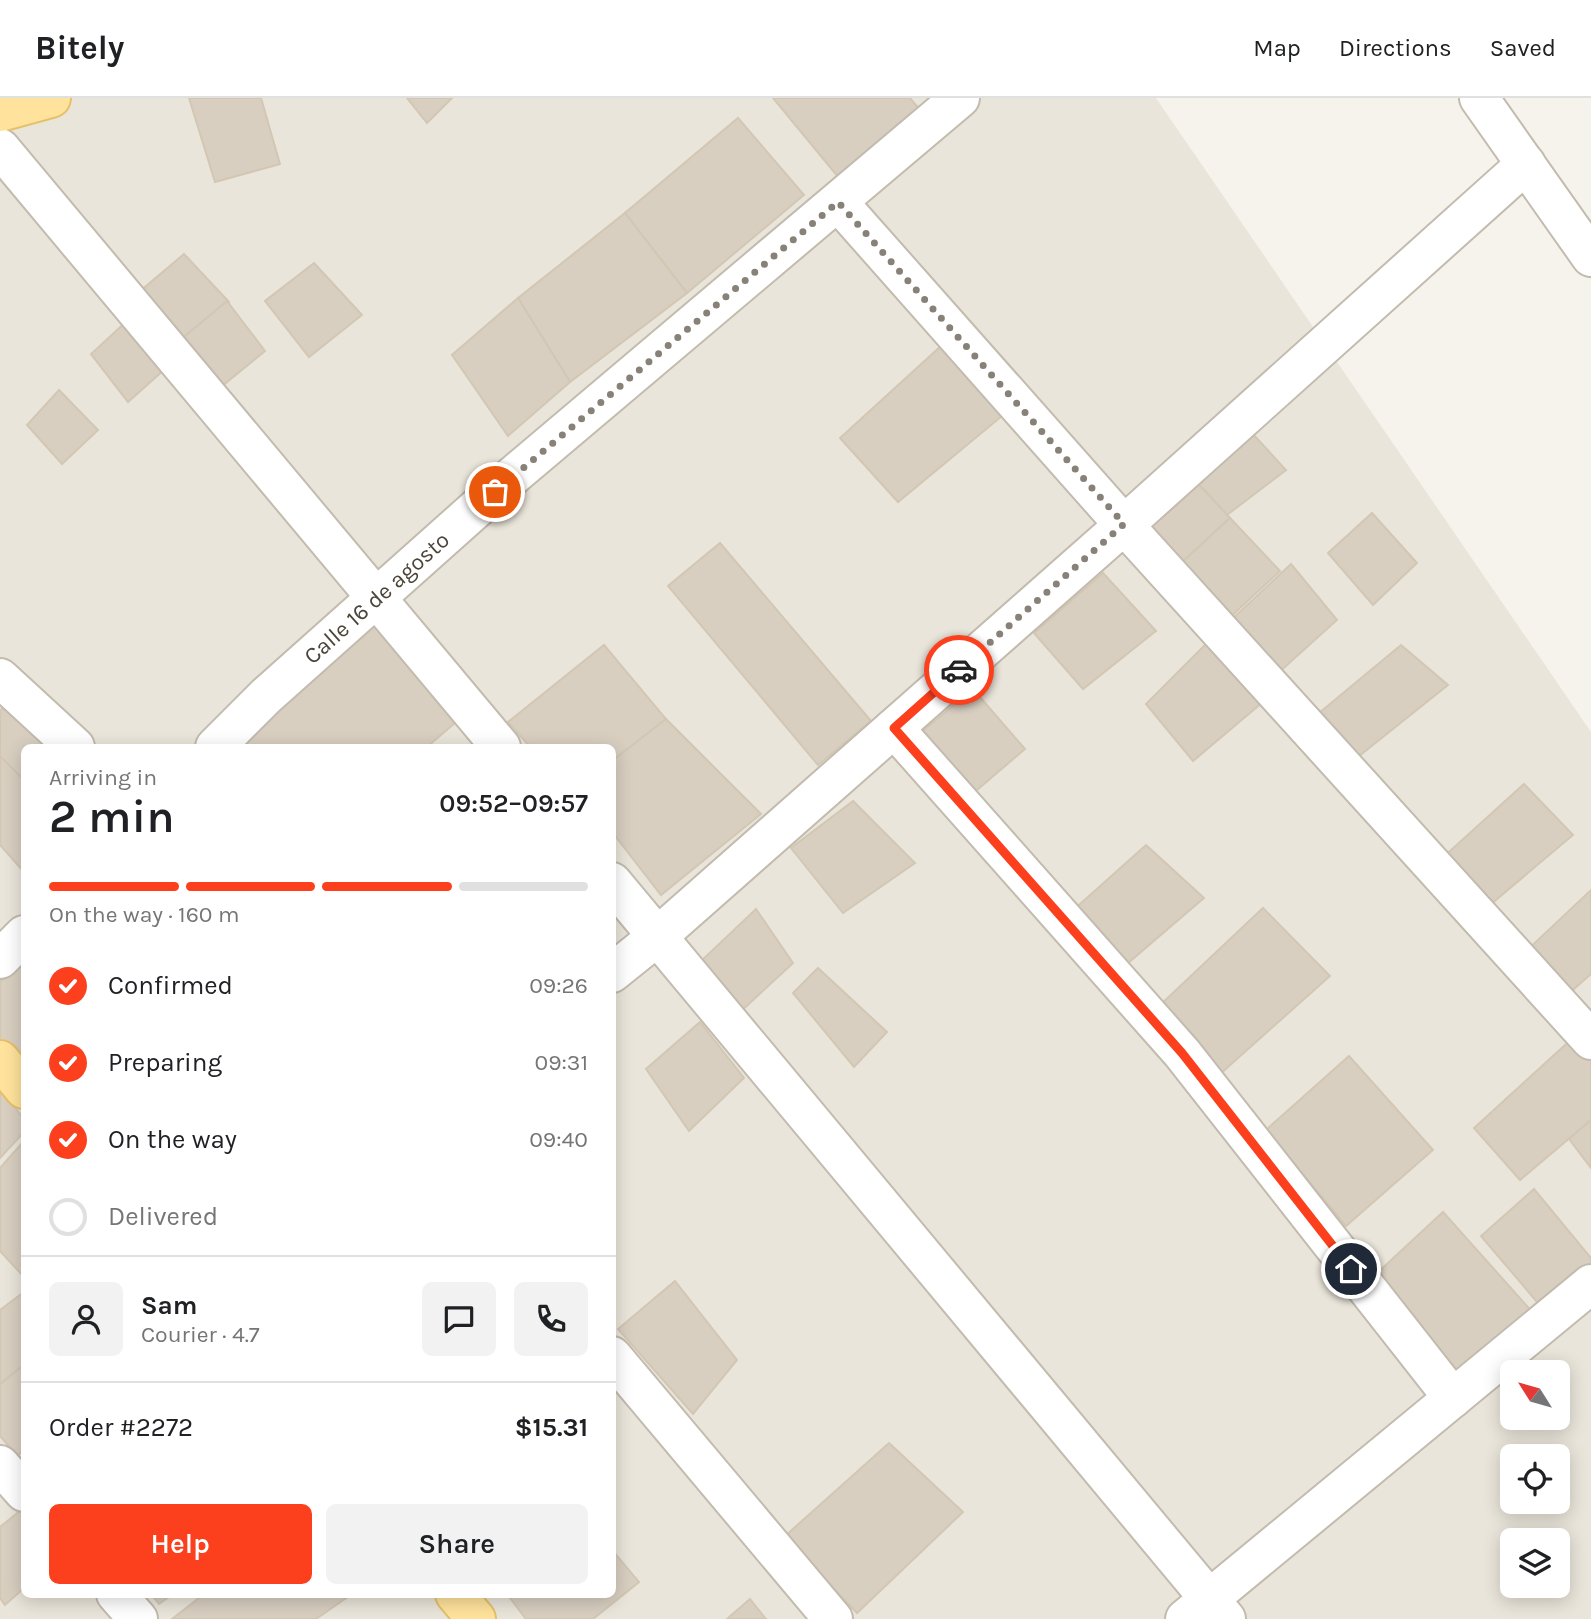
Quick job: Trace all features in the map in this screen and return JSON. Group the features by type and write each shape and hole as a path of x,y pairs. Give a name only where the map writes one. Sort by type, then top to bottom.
{"main road":[{"path":"0,112 51,98"},
{"path":"0,1060 21,1085"},
{"path":"458,1598 476,1619"}],"street":[{"name":"Calle 16 de agosto","path":"218,744 266,696 515,474 960,98"},
{"path":"1479,98 1591,257"},
{"path":"0,148 499,744"},
{"path":"616,970 894,728 1525,164"},
{"path":"838,202 1124,524 1591,1041"},
{"path":"0,678 72,744"},
{"path":"894,728 1182,1053 1453,1398"},
{"path":"616,887 1143,1521 1207,1612 1453,1398 1591,1284"},
{"path":"0,959 21,938"},
{"path":"616,1361 832,1619"},
{"path":"120,1598 138,1619"}],"shaded area":[{"path":"0,98 1156,98 1591,732 1591,1619 0,1619"}],"building":[{"path":"189,98 261,98 280,164 215,182"},
{"path":"407,98 452,98 427,123"},
{"path":"773,98 910,98 921,111 839,178"},
{"path":"738,118 804,195 687,293 625,213"},
{"path":"625,213 687,293 570,382 518,298"},
{"path":"184,254 229,302 178,342 138,293"},
{"path":"314,263 362,315 309,357 265,301"},
{"path":"518,298 570,382 508,436 452,355"},
{"path":"227,301 265,351 216,391 178,342"},
{"path":"129,319 166,368 128,402 91,354"},
{"path":"941,346 1002,416 898,502 840,438"},
{"path":"59,390 98,430 62,464 27,425"},
{"path":"1251,432 1286,470 1227,515 1193,479"},
{"path":"1190,475 1230,518 1176,568 1136,526"},
{"path":"1372,513 1417,563 1373,605 1328,553"},
{"path":"1230,518 1280,571 1226,621 1178,566"},
{"path":"720,543 871,721 818,765 668,586"},
{"path":"1291,564 1337,620 1277,674 1230,621"},
{"path":"1103,573 1156,631 1083,689 1034,633"},
{"path":"375,613 462,717 430,744 236,744"},
{"path":"1207,643 1263,702 1193,761 1146,704"},
{"path":"604,645 666,719 616,758 616,744 527,744 508,722"},
{"path":"1401,645 1448,685 1353,761 1313,718"},
{"path":"973,689 1025,749 971,795 918,735"},
{"path":"12,698 62,744 21,744 21,777 0,757 0,711"},
{"path":"666,719 761,814 661,895 616,837 616,758"},
{"path":"0,756 21,777 21,869 0,845"},
{"path":"1524,784 1573,835 1484,910 1440,860"},
{"path":"853,801 915,863 843,913 791,848"},
{"path":"1146,845 1204,898 1121,969 1071,912"},
{"path":"1591,890 1591,974 1566,996 1524,953"},
{"path":"1263,908 1330,976 1219,1075 1159,1006"},
{"path":"756,909 793,963 738,1014 700,962"},
{"path":"21,958 21,1069 0,1044 0,982"},
{"path":"818,968 887,1032 854,1067 793,993"},
{"path":"700,1022 744,1078 689,1131 646,1069"},
{"path":"1575,1036 1591,1055 1591,1120 1520,1180 1474,1128"},
{"path":"1349,1056 1433,1150 1346,1226 1266,1130"},
{"path":"0,1088 21,1115 21,1135 0,1158"},
{"path":"1591,1120 1591,1168 1569,1139"},
{"path":"21,1144 21,1274 0,1251 0,1168"},
{"path":"1534,1189 1591,1258 1591,1271 1543,1309 1481,1236"},
{"path":"1443,1212 1535,1315 1455,1381 1375,1275"},
{"path":"675,1281 737,1360 693,1414 618,1329"},
{"path":"21,1294 21,1367 0,1384 0,1310"},
{"path":"21,1367 21,1453 17,1456 0,1436 0,1384"},
{"path":"889,1443 963,1512 857,1613 784,1537"},
{"path":"21,1510 21,1591 5,1605 0,1598 0,1527"},
{"path":"616,1555 639,1582 593,1619 526,1619 510,1598 616,1598"},
{"path":"154,1598 167,1598 159,1604"},
{"path":"199,1598 346,1598 316,1619 172,1619"},
{"path":"750,1599 766,1619 727,1619"}],"way so far":[{"path":"495,492 838,202 1124,524 959,670"}],"route":[{"path":"959,670 894,728 1182,1053 1351,1269"}]}
